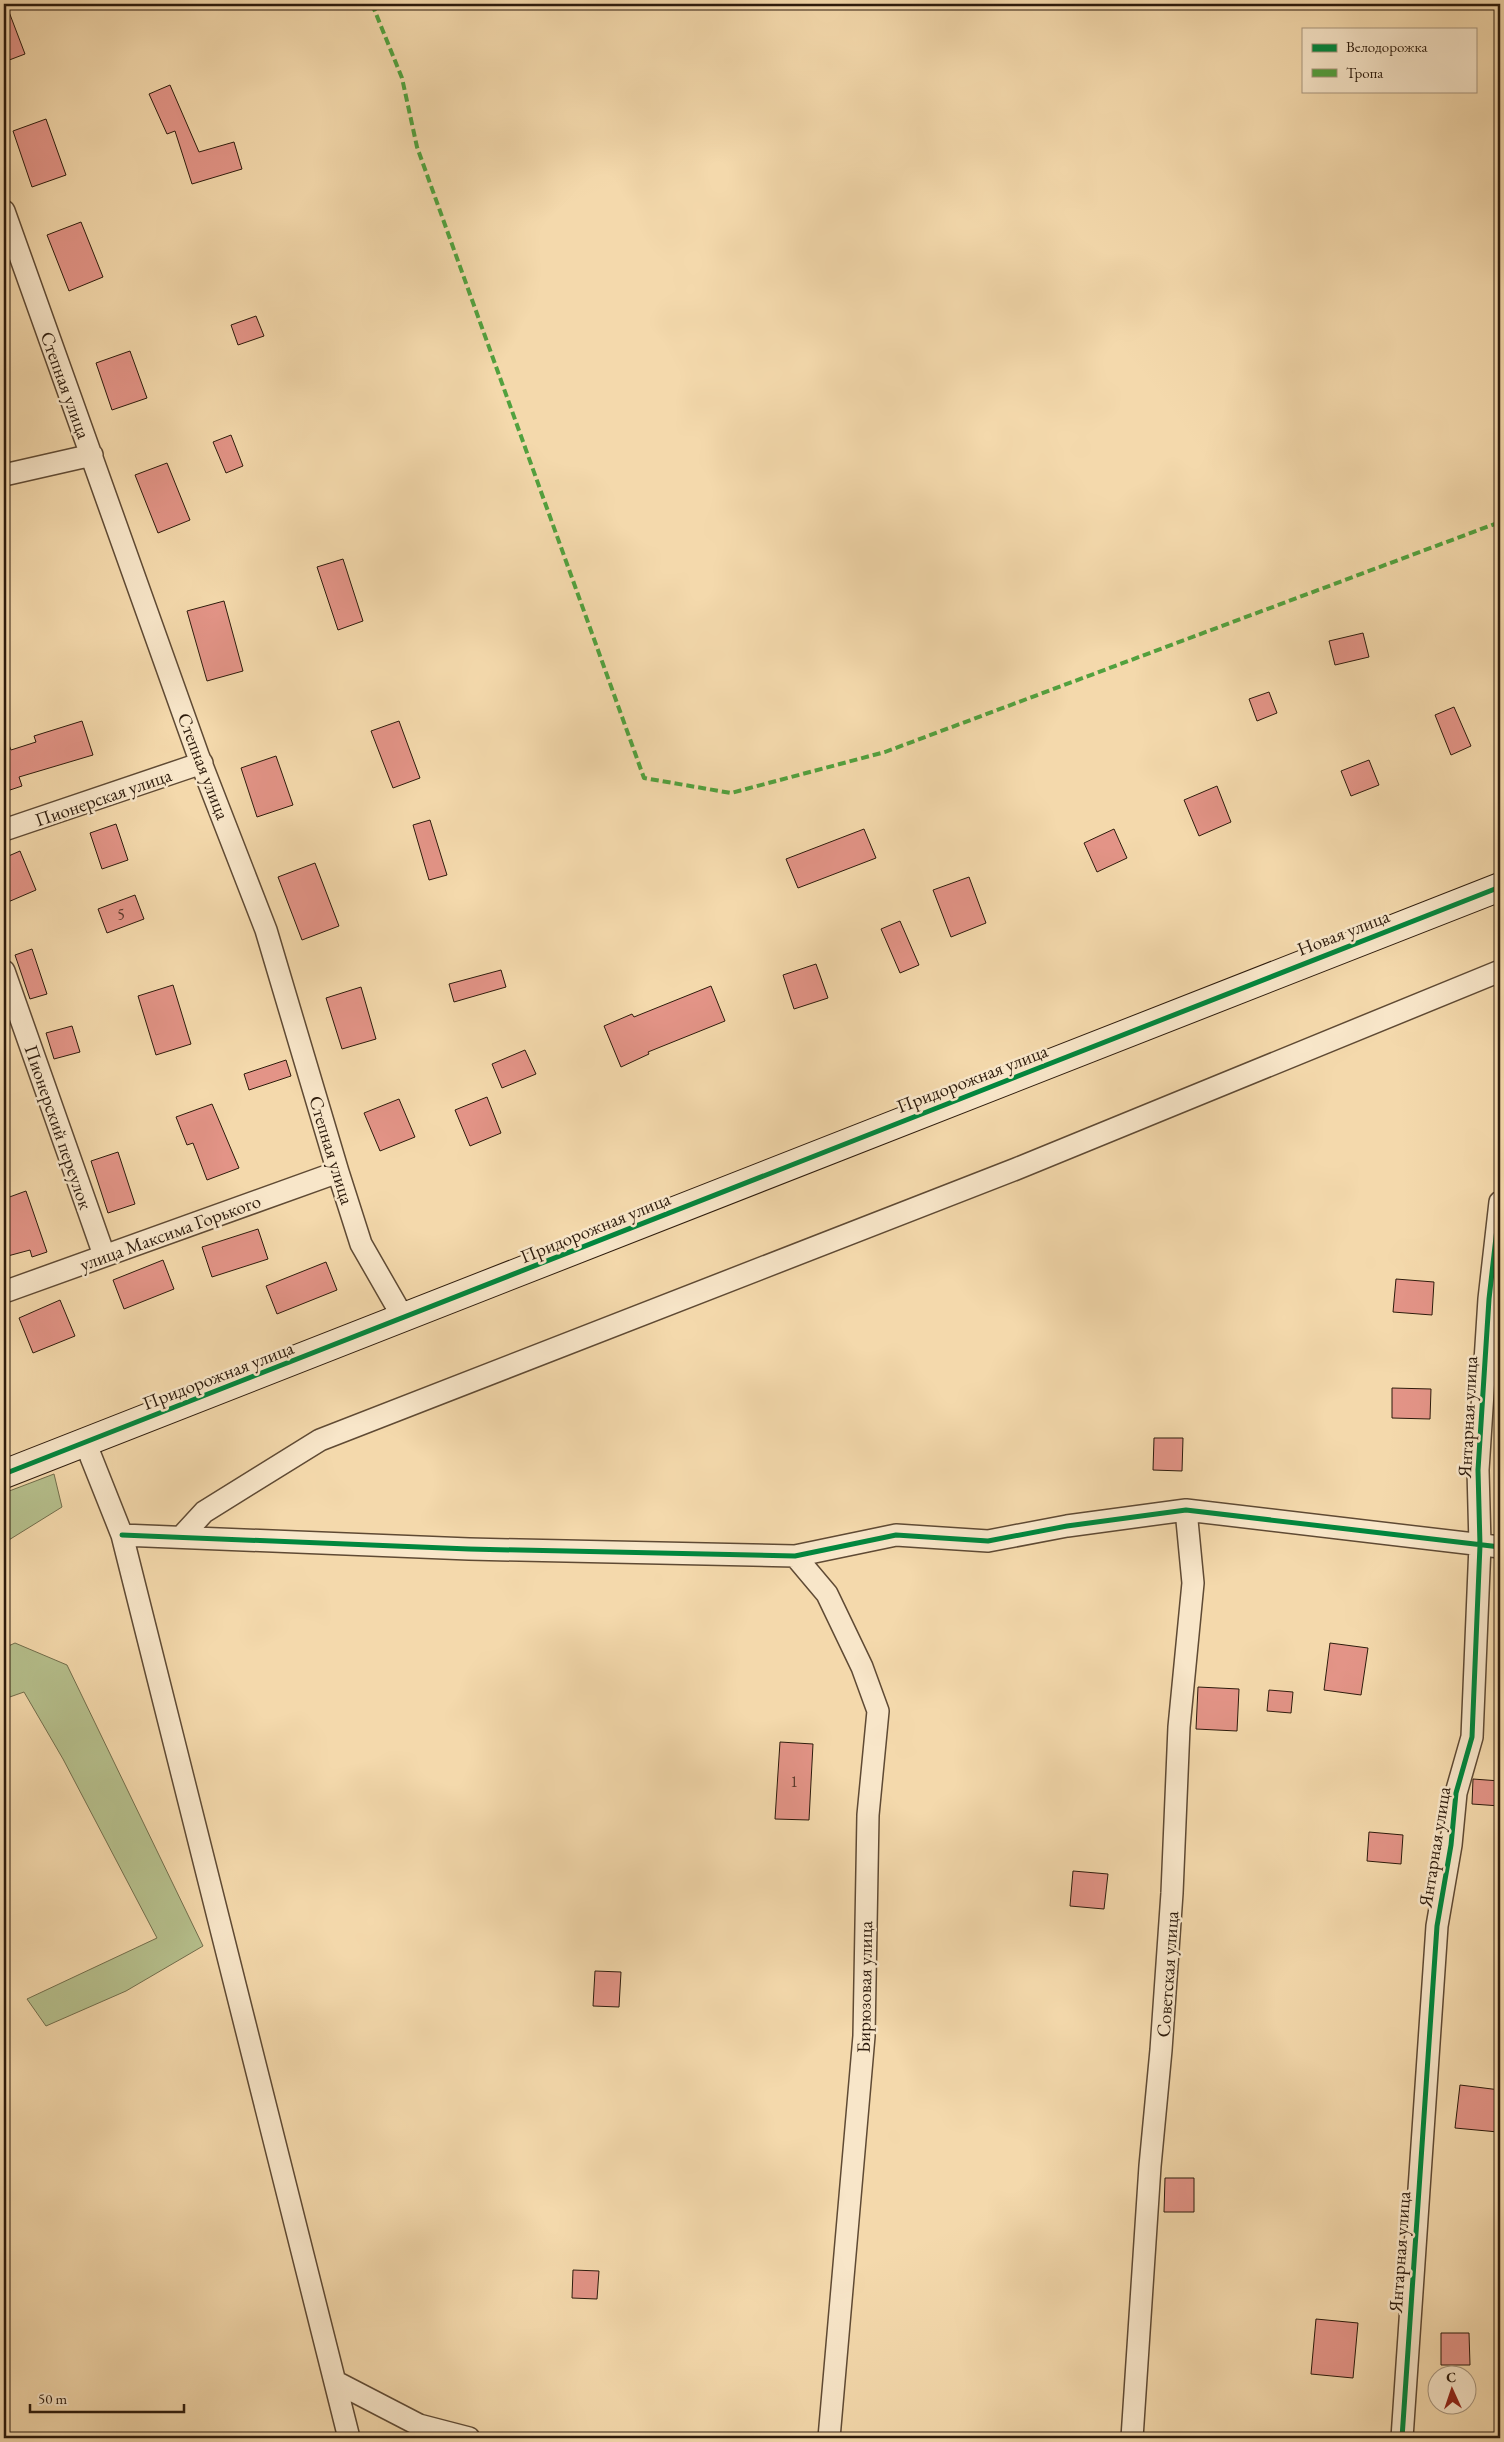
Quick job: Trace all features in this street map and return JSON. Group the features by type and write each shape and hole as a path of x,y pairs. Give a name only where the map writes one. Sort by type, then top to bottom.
{"street":[{"name":"Степная улица","path":"4,211 202,763 266,930 361,1244 404,1319"},
{"path":"4,475 92,455"},
{"name":"Пионерская улица","path":"4,830 202,763"},
{"name":"Новая улица","path":"1197,1006 1500,887"},
{"path":"182,1536 204,1512 320,1440 1025,1165 1500,970"},
{"name":"Пионерский переулок","path":"4,971 104,1255"},
{"name":"Придорожная улица","path":"4,1474 404,1319 1197,1006"},
{"name":"улица Максима Горького","path":"4,1292 338,1172"},
{"name":"Янтарная улица","path":"1402,2438 1437,1926 1451,1845 1456,1793 1472,1737 1490,1546 1478,1470 1489,1299 1500,1202"},
{"path":"85,1442 122,1535 202,1861 349,2438"},
{"path":"122,1535 469,1548 795,1556 896,1535 988,1541 1068,1526 1186,1510 1490,1546"},
{"name":"Советская улица","path":"1132,2438 1150,2166 1172,1903 1179,1727 1193,1582 1186,1510"},
{"name":"Бирюзовая улица","path":"795,1556 827,1594 862,1668 878,1711 868,1815 864,2036 829,2438"},
{"path":"336,2382 419,2425 469,2438"}],"green space":[{"path":"54,1474 62,1507 4,1543 4,1493"},
{"path":"15,1643 67,1665 203,1946 126,1991 46,2026 27,1999 157,1938 63,1759 24,1692 4,1699 4,1648"}],"building":[{"path":"4,4 6,4 25,54 4,62"},
{"path":"170,85 199,152 234,142 242,169 192,184 175,131 167,134 149,94"},
{"path":"46,119 66,175 32,187 13,131"},
{"path":"81,222 103,277 69,291 47,235"},
{"path":"256,316 264,336 238,345 231,325"},
{"path":"130,351 147,398 112,410 96,363"},
{"path":"231,435 243,466 226,473 213,442"},
{"path":"167,463 190,520 158,533 135,475"},
{"path":"343,559 363,621 338,630 317,567"},
{"path":"224,601 243,671 207,681 187,611"},
{"path":"1363,633 1369,657 1335,665 1329,641"},
{"path":"1269,692 1277,713 1257,721 1249,699"},
{"path":"1454,707 1471,746 1451,755 1435,715"},
{"path":"82,721 93,755 19,777 22,786 4,792 4,740 7,740 11,750 36,742 34,736"},
{"path":"399,721 420,778 393,788 371,731"},
{"path":"276,756 293,805 257,817 241,768"},
{"path":"1369,760 1379,785 1351,796 1341,771"},
{"path":"1217,786 1231,822 1199,836 1184,800"},
{"path":"430,820 447,875 429,880 413,825"},
{"path":"116,824 128,860 102,869 90,833"},
{"path":"864,829 876,858 798,888 786,859"},
{"path":"1114,829 1127,858 1097,872 1084,843"},
{"path":"20,851 36,890 8,902 4,891 4,858"},
{"path":"315,863 339,926 302,940 278,877"},
{"path":"969,877 986,923 951,937 933,890"},
{"path":"135,895 144,919 107,933 98,909"},
{"path":"900,921 919,965 900,973 881,929"},
{"path":"32,949 47,994 30,999 15,955"},
{"path":"816,964 828,998 794,1009 783,975"},
{"path":"501,970 506,987 454,1002 449,984"},
{"path":"173,985 191,1044 156,1055 138,996"},
{"path":"711,986 725,1021 648,1052 649,1054 621,1067 604,1026 632,1014 634,1017"},
{"path":"361,987 376,1039 342,1049 326,998"},
{"path":"72,1026 80,1052 54,1059 46,1033"},
{"path":"525,1050 536,1074 502,1088 492,1064"},
{"path":"286,1060 291,1076 249,1090 244,1074"},
{"path":"487,1097 501,1133 470,1146 455,1110"},
{"path":"399,1099 415,1137 380,1151 364,1113"},
{"path":"212,1104 239,1168 207,1180 193,1143 187,1145 176,1117"},
{"path":"118,1152 135,1204 108,1213 91,1161"},
{"path":"26,1191 47,1252 32,1257 30,1250 4,1257 4,1199"},
{"path":"258,1229 268,1259 212,1277 202,1247"},
{"path":"163,1260 174,1289 124,1309 113,1280"},
{"path":"326,1262 337,1290 277,1314 266,1286"},
{"path":"1396,1279 1434,1282 1432,1315 1393,1312"},
{"path":"60,1300 75,1336 33,1353 19,1318"},
{"path":"1392,1388 1431,1389 1430,1419 1392,1418"},
{"path":"1154,1438 1183,1438 1182,1471 1153,1470"},
{"path":"1330,1643 1368,1648 1361,1695 1324,1690"},
{"path":"1198,1687 1239,1689 1237,1731 1196,1729"},
{"path":"1269,1690 1293,1692 1291,1713 1267,1711"},
{"path":"780,1742 813,1744 809,1820 775,1819"},
{"path":"1473,1779 1500,1781 1500,1806 1472,1804"},
{"path":"1369,1832 1403,1835 1401,1864 1367,1861"},
{"path":"1073,1871 1108,1874 1104,1909 1070,1906"},
{"path":"595,1971 621,1972 619,2007 593,2006"},
{"path":"1460,2085 1500,2090 1498,2132 1455,2128"},
{"path":"1165,2178 1194,2178 1194,2212 1164,2212"},
{"path":"573,2270 599,2271 597,2299 572,2298"},
{"path":"1316,2319 1358,2323 1353,2378 1311,2374"},
{"path":"1441,2333 1469,2333 1470,2364 1441,2364"}],"marked path":[{"path":"372,4 402,78 417,147 644,778 731,793 885,752 1500,522"}],"cycle path":[{"path":"4,1474 1500,887"},
{"path":"1402,2438 1437,1926 1451,1845 1456,1793 1472,1737 1480,1545 1478,1470 1489,1299 1500,1202"},
{"path":"122,1535 469,1549 795,1556 896,1535 988,1541 1067,1526 1186,1510 1500,1547"}]}
